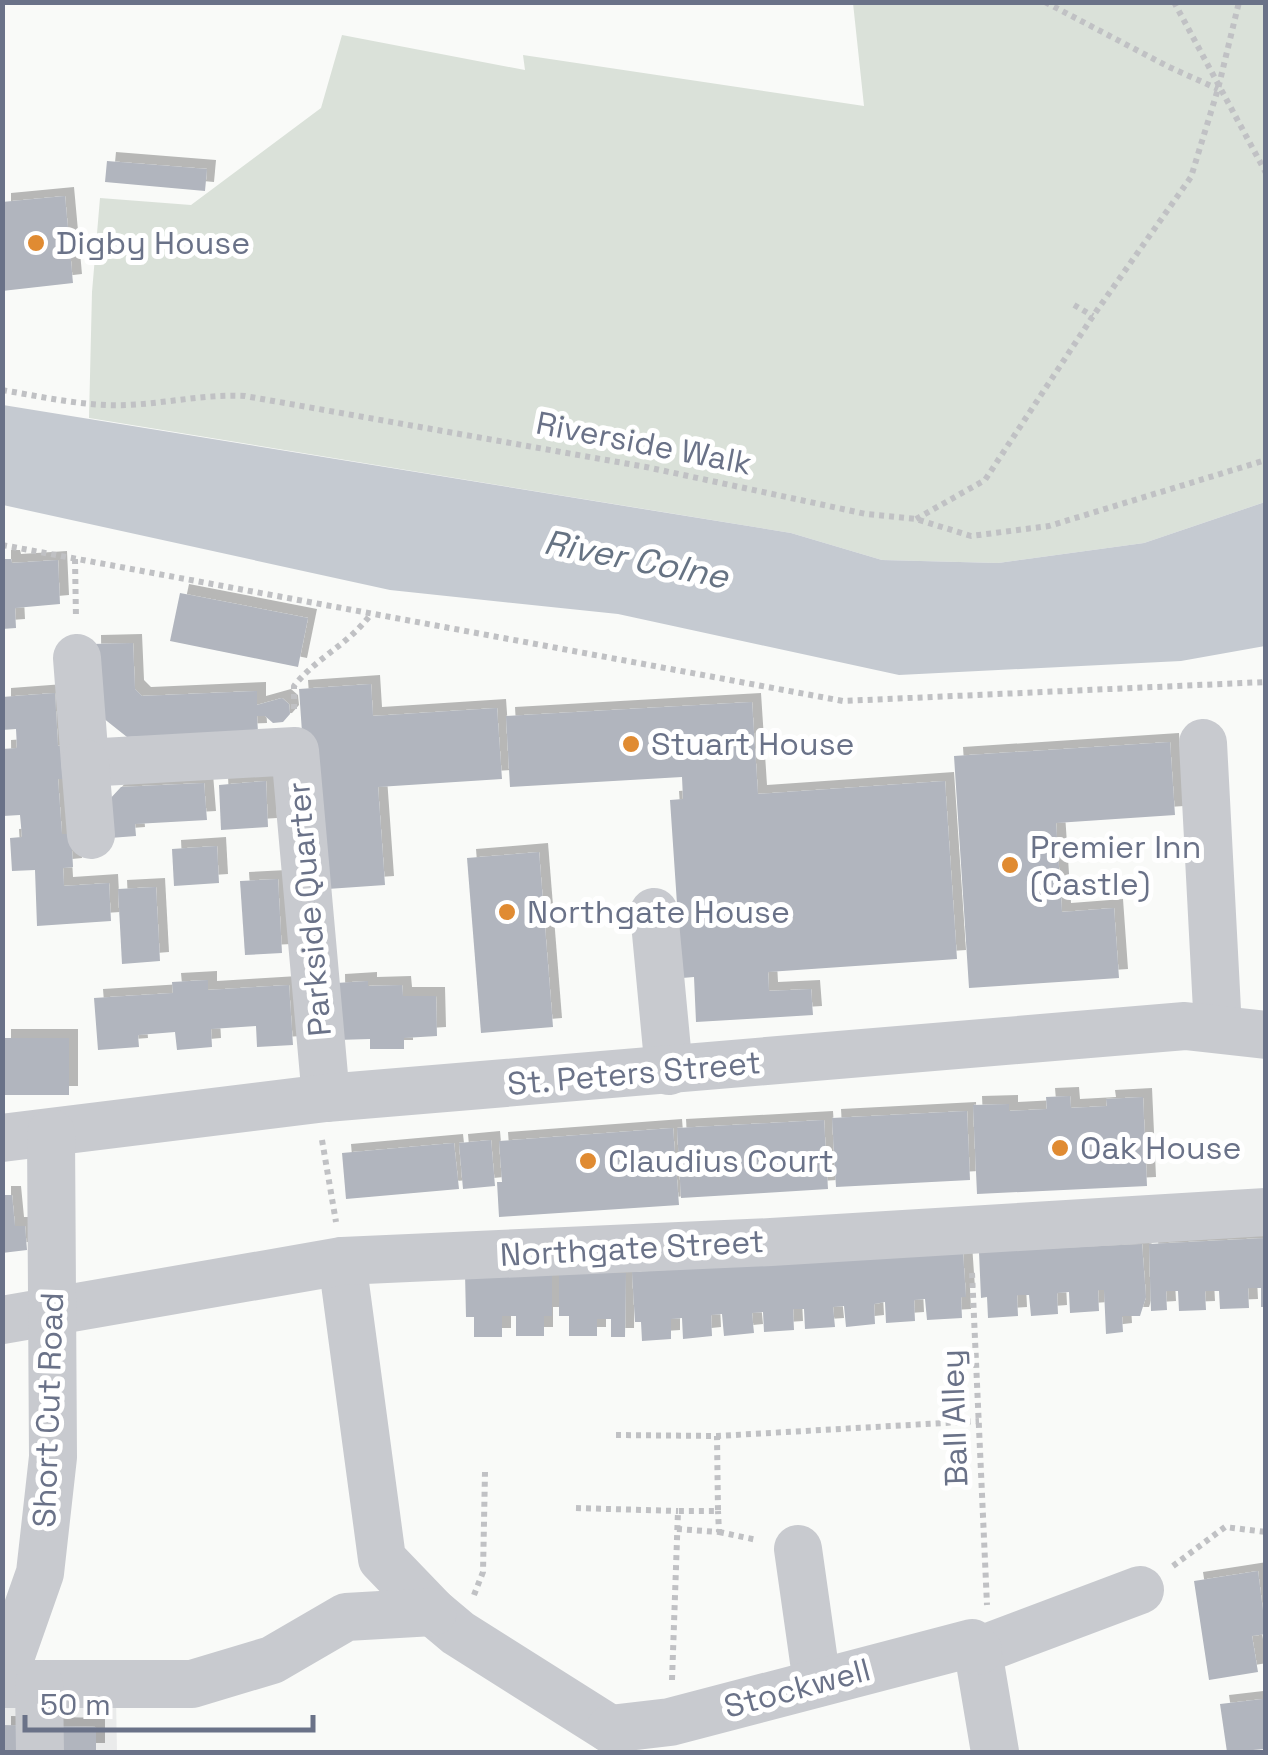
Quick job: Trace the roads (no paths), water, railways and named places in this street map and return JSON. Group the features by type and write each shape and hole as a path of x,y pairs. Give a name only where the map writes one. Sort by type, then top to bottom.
{"street":[{"path":"76,658 91,835"},
{"path":"1203,743 1218,1030"},
{"name":"Parkside Quarter","path":"85,763 295,751 321,1099"},
{"path":"654,912 669,1071"},
{"name":"St. Peters Street","path":"2,1138 321,1099 1185,1026 1266,1035"},
{"name":"Short Cut Road","path":"16,1683 40,1573 53,1457 51,1133"},
{"name":"Northgate Street","path":"2,1320 342,1262 1266,1212"},
{"path":"342,1262 382,1559 446,1622 610,1741"},
{"path":"798,1549 817,1683"},
{"path":"16,1683 192,1684 272,1660 346,1617 382,1559"},
{"path":"995,1752 978,1651 1140,1590"},
{"path":"346,1617 446,1622"},
{"name":"Stockwell","path":"610,1741 972,1643 978,1651"},
{"path":"16,1683 20,1752"},
{"path":"16,1683 40,1752"}],"water":[{"name":"River Colne","path":"3,405 791,533 882,560 998,563 1144,543 1265,502 1265,646 1181,661 899,675 618,614 390,590 3,505"}],"place":[{"name":"Digby House","path":"36,243"},
{"name":"Stuart House","path":"631,744"},
{"name":"Premier Inn (Castle)","path":"1010,865"},
{"name":"Northgate House","path":"507,912"},
{"name":"Oak House","path":"1060,1148"},
{"name":"Claudius Court","path":"588,1161"}]}
